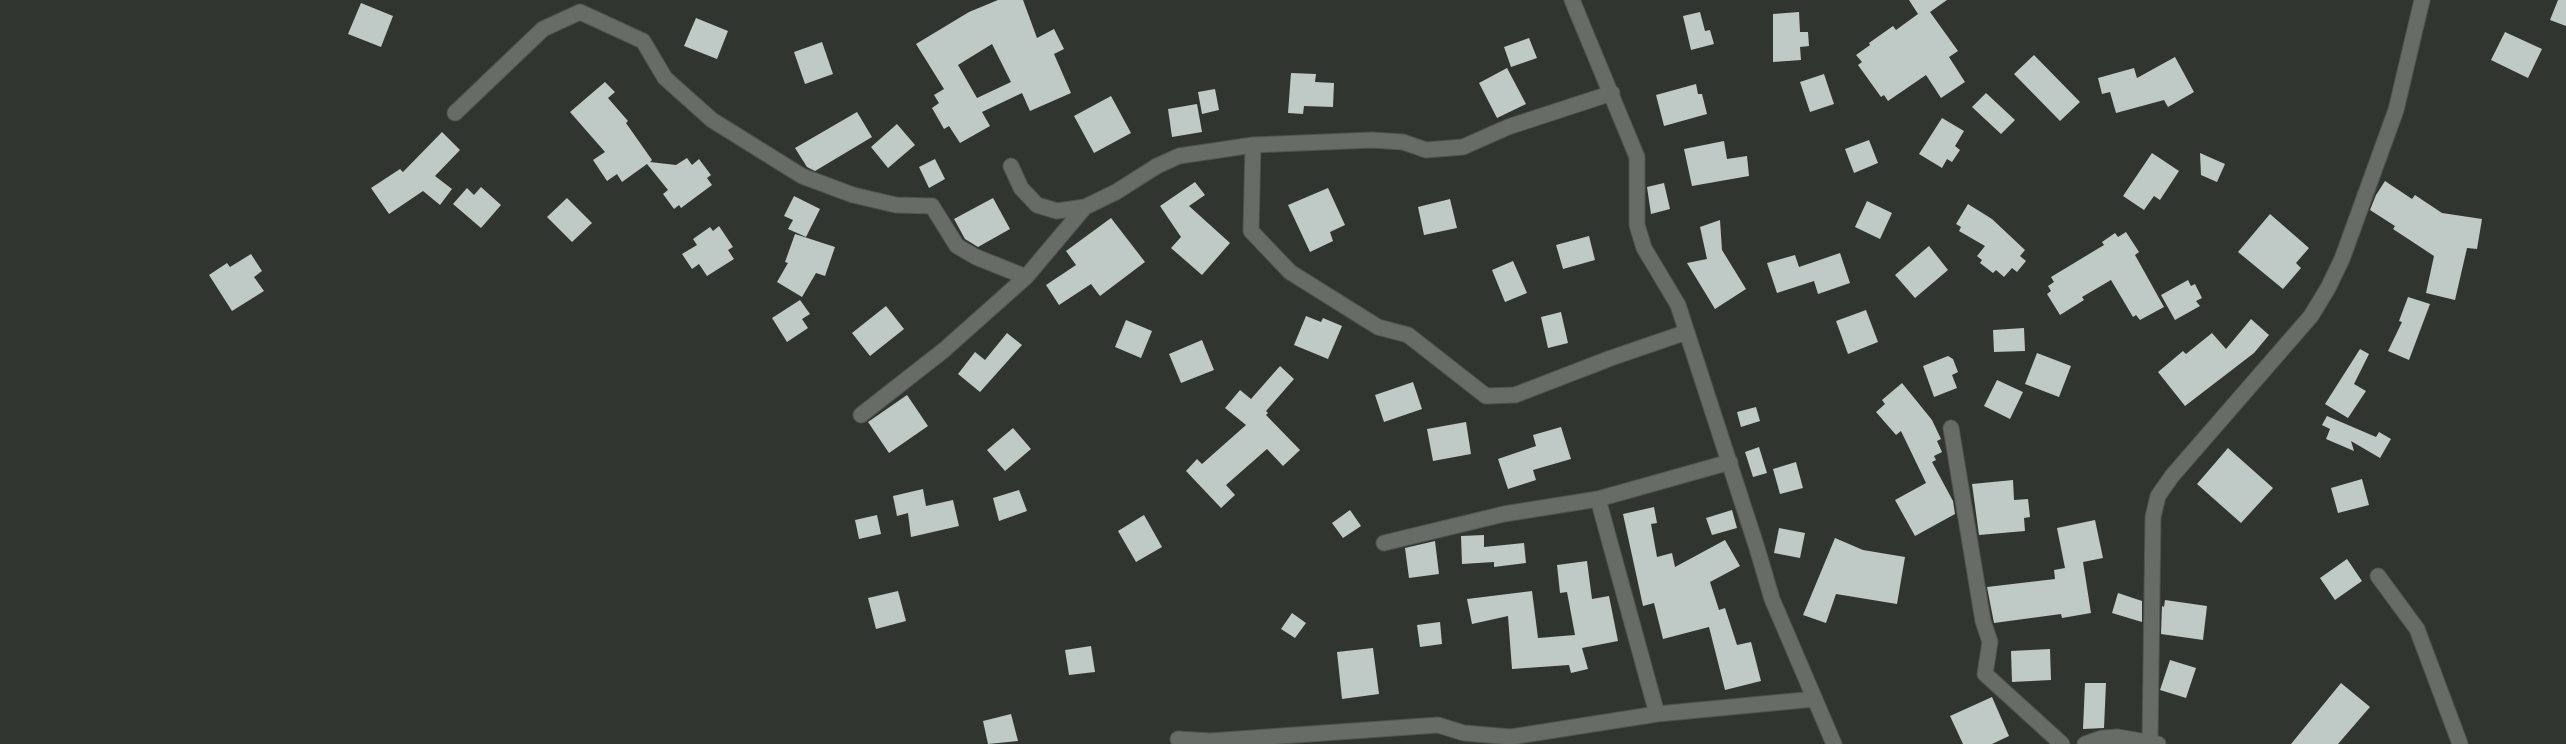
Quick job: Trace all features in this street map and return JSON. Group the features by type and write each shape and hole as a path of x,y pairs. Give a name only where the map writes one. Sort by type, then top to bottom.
{"street":[{"path":"1572,0 1637,157 1637,225 1644,248 1678,304 1772,599 1834,744"},
{"path":"2085,744 2102,738 2118,737 2154,743 2153,517 2158,496 2172,476 2311,316 2328,288 2342,259 2396,110 2422,0"},
{"path":"455,113 543,29 580,12 643,41 665,78 712,120 802,176 853,195 896,205 932,207 957,246 976,257 1026,277"},
{"path":"1011,166 1021,188 1037,205 1057,211 1085,207 1179,156 1253,145 1372,140 1402,142 1426,150 1463,147 1508,126 1612,93"},
{"path":"1253,145 1251,231 1290,272 1378,327 1408,335 1486,396 1515,395 1687,332"},
{"path":"861,416 944,350 1026,277 1085,207"},
{"path":"1951,428 1983,621 1990,642 1985,674 2062,744"},
{"path":"1384,543 1504,514 1598,499 1730,462"},
{"path":"1598,499 1657,714"},
{"path":"2378,576 2417,629 2460,744"},
{"path":"1178,739 1210,741 1438,725 1464,732 1511,737 1657,714 1815,699"}],"building":[{"path":"998,0 1023,0 1037,38 1054,29 1064,49 1054,54 1071,93 1030,111 1022,93 982,112 990,126 960,143 949,126 944,129 932,108 939,103 934,95 944,89 916,44 969,12","holes":["992,44 1011,82 977,98 958,65"]},
{"path":"1909,0 1947,0 1930,12 1958,51 1949,57 1965,82 1941,98 1926,75 1888,101 1884,95 1881,97 1858,65 1862,62 1856,55 1893,26 1896,30 1918,14"},
{"path":"2558,0 2566,0 2566,26 2550,20"},
{"path":"361,3 393,16 381,47 348,34"},
{"path":"1700,12 1705,31 1710,30 1714,44 1691,50 1683,16"},
{"path":"1799,12 1800,32 1808,32 1809,46 1800,47 1801,60 1773,62 1773,14"},
{"path":"696,18 728,31 717,59 684,46"},
{"path":"2505,32 2542,49 2528,78 2491,60"},
{"path":"1529,38 1537,58 1511,67 1504,47"},
{"path":"822,42 833,74 805,84 794,52"},
{"path":"2034,55 2080,102 2060,121 2014,74"},
{"path":"2175,57 2194,92 2168,107 2164,100 2116,113 2110,92 2102,94 2098,78 2134,68 2137,78"},
{"path":"1507,68 1526,104 1497,118 1479,83"},
{"path":"1291,73 1316,74 1315,82 1334,83 1333,107 1304,106 1303,114 1288,113"},
{"path":"1824,74 1834,104 1810,112 1800,82"},
{"path":"605,82 615,92 608,98 628,121 626,123 652,160 650,162 676,165 687,158 692,165 699,159 711,175 707,178 712,185 681,208 679,205 674,209 663,194 668,190 647,164 622,182 617,174 607,181 593,160 605,152 570,112"},
{"path":"1696,84 1698,94 1702,94 1707,114 1664,126 1656,95"},
{"path":"1215,89 1219,110 1202,114 1198,92"},
{"path":"1986,93 2015,120 2001,134 1972,107"},
{"path":"1111,96 1131,133 1094,153 1074,116"},
{"path":"1197,104 1202,132 1172,137 1168,109"},
{"path":"857,112 872,137 815,171 807,167 795,148"},
{"path":"1942,118 1964,131 1955,146 1960,150 1952,162 1947,159 1942,168 1919,154"},
{"path":"897,124 915,145 888,168 871,147"},
{"path":"442,132 460,150 435,176 452,189 440,205 423,191 389,214 371,188 400,169 403,172"},
{"path":"1869,140 1878,163 1854,173 1845,149"},
{"path":"1724,141 1727,159 1747,156 1749,176 1692,186 1684,149"},
{"path":"2152,153 2179,171 2160,200 2154,196 2144,210 2123,196"},
{"path":"2200,153 2225,164 2217,182 2201,175"},
{"path":"935,159 945,179 929,188 919,167"},
{"path":"2385,181 2412,199 2415,195 2442,213 2482,219 2477,249 2467,248 2455,300 2426,293 2434,256 2393,229 2395,226 2370,210"},
{"path":"1195,182 1205,195 1189,206 1230,243 1202,275 1171,248 1181,237 1160,206"},
{"path":"1664,183 1670,209 1651,214 1647,187"},
{"path":"481,187 501,205 481,228 453,204 467,188 474,195"},
{"path":"1328,188 1345,225 1330,232 1333,241 1310,252 1288,205"},
{"path":"794,196 820,209 806,237 788,229 793,220 784,216"},
{"path":"567,198 592,223 572,242 547,217"},
{"path":"993,198 1010,229 978,247 965,239 954,219"},
{"path":"1450,199 1457,228 1424,235 1418,207"},
{"path":"1867,201 1892,213 1880,239 1855,227"},
{"path":"1968,204 1992,219 2025,250 2020,256 2026,261 2017,272 2012,268 2004,277 1996,270 1993,273 1980,263 1982,260 1977,256 1985,246 1959,231 1961,227 1956,224"},
{"path":"2270,214 2309,248 2296,263 2301,268 2283,289 2238,252"},
{"path":"1111,218 1145,262 1100,296 1091,284 1059,305 1046,285 1076,265 1066,251"},
{"path":"1720,220 1722,250 1746,289 1715,309 1687,263 1707,259 1700,227"},
{"path":"719,226 733,247 728,250 734,259 707,276 699,264 692,269 682,254 697,245 693,239 710,227 713,231"},
{"path":"2126,232 2139,252 2135,255 2164,307 2140,320 2136,315 2133,317 2111,280 2082,297 2084,300 2060,315 2047,294 2051,291 2048,286 2054,282 2051,277 2104,245 2102,242 2115,233 2118,237"},
{"path":"795,234 835,247 825,276 816,273 802,297 777,282 788,263 785,262"},
{"path":"1589,236 1595,260 1563,269 1556,245"},
{"path":"1929,246 1948,270 1915,298 1895,275"},
{"path":"1840,253 1850,283 1818,294 1814,281 1777,293 1767,263 1795,255 1799,267"},
{"path":"251,254 262,271 254,277 264,291 232,311 209,275 227,263 230,267"},
{"path":"1513,261 1527,293 1505,302 1492,270"},
{"path":"2188,280 2191,286 2195,284 2202,298 2196,301 2200,306 2175,320 2161,295"},
{"path":"2408,297 2430,304 2409,360 2388,351 2402,322 2399,321"},
{"path":"800,300 810,314 802,319 808,328 787,342 772,318"},
{"path":"886,306 904,329 870,356 852,333"},
{"path":"1866,310 1878,342 1848,354 1836,321"},
{"path":"1561,312 1568,343 1548,348 1541,317"},
{"path":"1306,316 1321,322 1323,318 1342,326 1328,359 1294,345"},
{"path":"2251,319 2269,335 2254,353 2185,406 2158,372 2183,351 2186,354 2212,333 2226,349"},
{"path":"1126,320 1152,331 1141,358 1115,347"},
{"path":"2024,328 2025,351 1994,352 1993,330"},
{"path":"1007,333 1022,345 980,392 958,374 975,352 985,360"},
{"path":"1202,340 1214,370 1181,383 1169,354"},
{"path":"2360,349 2369,354 2354,384 2366,391 2348,418 2325,404"},
{"path":"2037,353 2071,366 2059,397 2025,384"},
{"path":"1948,356 1953,359 1958,372 1952,375 1957,388 1934,397 1923,366"},
{"path":"1280,366 1294,379 1266,411 1268,413 1266,415 1300,450 1283,466 1267,449 1226,485 1235,495 1221,508 1186,471 1197,459 1202,464 1246,425 1225,408 1240,390 1251,399"},
{"path":"1997,380 2023,392 2010,419 1984,406"},
{"path":"1413,382 1422,409 1384,422 1375,395"},
{"path":"1902,383 1932,420 1941,439 1937,441 1942,452 1934,456 1936,460 1932,462 1953,501 1955,514 1915,536 1895,500 1926,483 1901,431 1896,435 1876,412 1885,404 1882,400"},
{"path":"907,395 928,426 889,453 868,422"},
{"path":"1756,407 1760,421 1741,427 1737,412"},
{"path":"2327,416 2376,437 2379,432 2391,439 2380,458 2351,441 2354,451 2326,439 2330,429 2322,425"},
{"path":"1466,422 1471,454 1433,461 1427,429"},
{"path":"1561,427 1571,459 1533,470 1536,480 1508,489 1498,459 1536,446 1533,435"},
{"path":"1013,428 1031,449 1005,471 987,450"},
{"path":"1759,447 1767,473 1753,477 1745,452"},
{"path":"2228,448 2273,488 2241,523 2197,484"},
{"path":"1796,462 1803,488 1780,494 1773,469"},
{"path":"2362,479 2369,505 2338,513 2331,488"},
{"path":"2013,480 2014,500 2028,499 2030,517 2024,518 2025,531 1979,535 1972,484"},
{"path":"923,489 926,506 953,500 959,526 911,537 908,513 897,516 893,496"},
{"path":"1019,490 1027,511 999,521 993,498"},
{"path":"1654,507 1657,523 1651,524 1657,557 1672,553 1675,567 1725,540 1740,566 1710,582 1719,610 1725,608 1737,645 1751,642 1761,681 1725,690 1709,627 1663,639 1654,603 1643,606 1623,514"},
{"path":"1350,510 1361,526 1343,538 1332,523"},
{"path":"1732,510 1737,528 1712,535 1706,518"},
{"path":"877,515 881,534 859,539 855,520"},
{"path":"1144,515 1162,547 1136,562 1118,531"},
{"path":"2095,520 2103,558 2083,562 2091,613 2062,618 2061,614 1994,623 1987,587 2055,579 2054,570 2065,568 2057,528"},
{"path":"1779,528 1805,533 1800,558 1774,553"},
{"path":"1484,535 1484,547 1524,543 1526,563 1494,567 1494,562 1462,564 1461,536"},
{"path":"1835,538 1863,550 1905,557 1897,604 1836,594 1826,623 1803,615"},
{"path":"1435,541 1439,574 1409,578 1405,548"},
{"path":"2347,559 2362,581 2335,600 2320,578"},
{"path":"1587,561 1592,599 1609,596 1618,641 1582,648 1588,669 1571,673 1569,665 1512,669 1508,616 1472,624 1467,599 1532,591 1538,638 1575,635 1567,592 1560,593 1557,565"},
{"path":"898,591 906,621 876,629 868,598"},
{"path":"2118,593 2142,601 2142,622 2112,613"},
{"path":"2165,600 2207,606 2203,640 2161,634 2162,606 2164,607"},
{"path":"1292,613 1306,623 1295,638 1281,629"},
{"path":"1440,622 1442,644 1420,647 1417,625"},
{"path":"1091,646 1095,672 1069,675 1065,650"},
{"path":"1373,648 1379,694 1342,699 1337,652"},
{"path":"2050,649 2051,680 2012,682 2011,651"},
{"path":"2170,660 2196,668 2186,698 2160,690"},
{"path":"2085,683 2106,683 2104,728 2083,729"},
{"path":"2341,683 2370,707 2338,744 2291,744"},
{"path":"1992,697 2009,736 1992,744 1963,744 1950,716"},
{"path":"1011,714 1018,741 988,744 983,721"}]}
